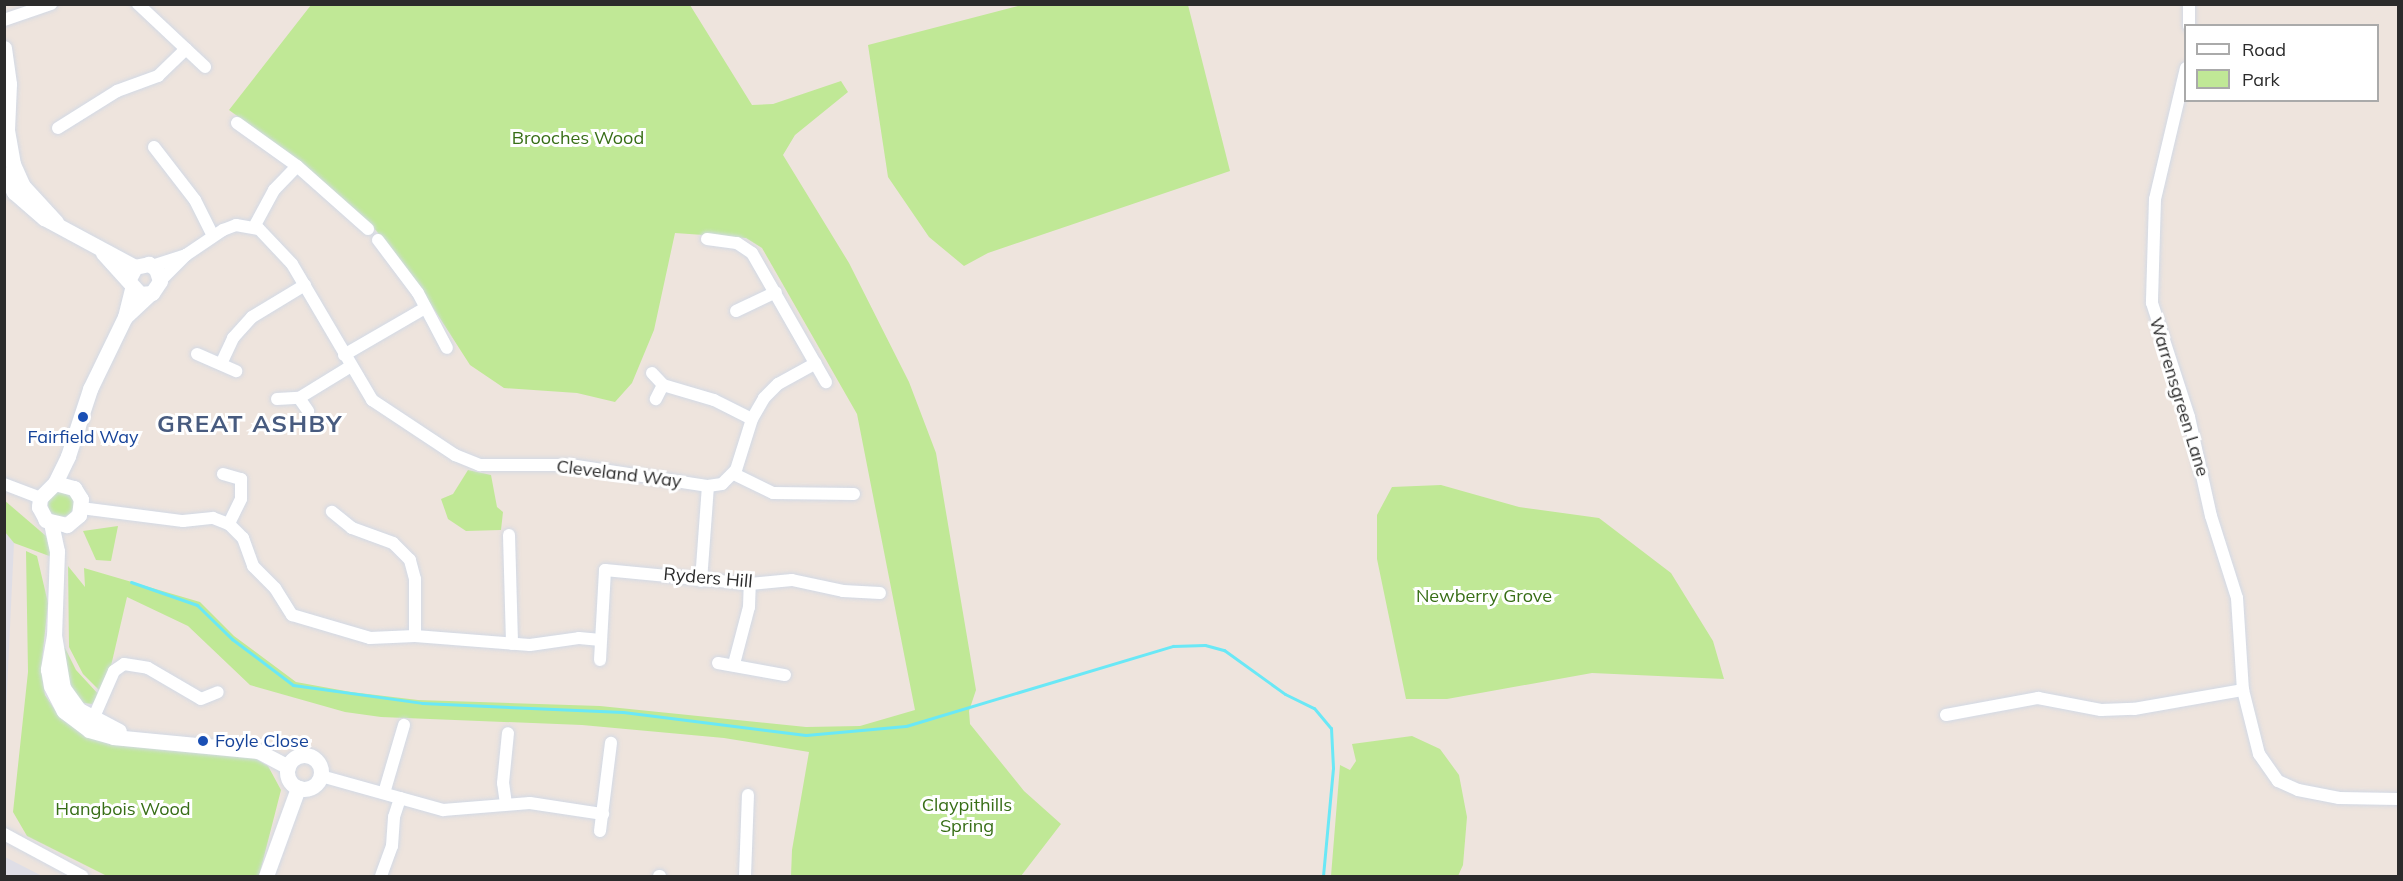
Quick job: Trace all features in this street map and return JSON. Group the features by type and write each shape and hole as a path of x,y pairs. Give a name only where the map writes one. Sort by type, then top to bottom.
{"street":[{"path":"4,20 51,4"},
{"path":"138,4 205,67"},
{"path":"2189,4 2189,24"},
{"path":"4,48 9,84 6,133 17,175 56,222"},
{"path":"58,128 117,91 158,76 186,49"},
{"name":"Warrensgreen Lane","path":"2184,76 2155,199 2152,303 2187,411 2211,516 2237,598 2243,690 2262,763 2278,781 2331,797 2398,799"},
{"path":"237,123 297,166 368,229"},
{"path":"154,147 195,200 213,236"},
{"path":"125,317 186,255 213,236 236,225 254,227 274,190 297,166"},
{"path":"4,174 22,202 102,252 150,294"},
{"name":"Cleveland Way","path":"254,227 280,248 377,406 468,461 480,465 582,466 708,486"},
{"path":"706,239 737,243 752,253 826,382"},
{"path":"378,240 425,308 447,348"},
{"path":"40,498 55,483 68,456 90,389 125,317 132,278 152,266 186,255"},
{"path":"152,266 160,281"},
{"path":"221,364 233,338 252,317 304,285"},
{"path":"736,311 776,292"},
{"path":"344,355 425,308"},
{"path":"197,354 236,371"},
{"path":"701,581 708,486 722,484 734,474 752,419 770,390 816,363"},
{"path":"278,399 299,398 351,366"},
{"path":"652,373 663,385 714,400 752,419"},
{"path":"656,399 663,385"},
{"path":"299,398 308,411"},
{"path":"57,551 77,515 68,456"},
{"path":"223,474 241,478 241,499 229,524"},
{"path":"734,474 752,486 780,494 854,494"},
{"path":"55,483 74,488"},
{"path":"4,484 40,498"},
{"path":"40,498 42,515 51,523 59,525 77,515 183,521 213,518 229,524 243,538 253,566 275,588 292,615 370,639 415,636 512,644 601,640"},
{"path":"332,512 352,528 393,543 410,560 415,579 415,636"},
{"path":"51,523 57,551 54,635 63,688 91,725 126,735 269,755 291,763 312,757 318,762 321,776"},
{"path":"509,535 512,644"},
{"name":"Ryders Hill","path":"600,660 604,570 619,568 701,581 750,584 792,580 851,592 880,593"},
{"path":"734,664 749,607 750,584"},
{"path":"718,663 786,675"},
{"path":"91,725 114,671 124,664 148,668 201,705 218,692"},
{"path":"1947,715 2038,698 2101,710 2134,709 2243,690"},
{"path":"384,793 404,725"},
{"path":"506,804 504,783 508,733"},
{"path":"600,831 611,743"},
{"path":"291,763 289,780 298,788 312,787 321,776"},
{"path":"321,776 443,810 506,804 550,805 603,814"},
{"path":"266,876 298,788"},
{"path":"745,876 748,795"},
{"path":"381,876 393,846 394,818 400,798"},
{"path":"4,834 82,876"}],"shaded area":[{"path":"5,532 14,543 5,732"},
{"path":"5,857 42,876 5,876"}],"green space":[{"name":"Brooches Wood","path":"311,5 690,5 752,105 773,104 841,81 848,92 795,135 783,155 849,263 909,382 936,453 976,690 969,711 970,724 1024,791 1061,824 1021,876 791,876 792,850 809,752 724,738 582,725 381,717 345,712 250,685 188,626 127,597 111,666 100,691 83,674 69,647 68,566 85,587 84,568 200,602 234,636 296,682 351,692 418,700 600,706 806,727 860,726 915,710 857,414 762,248 746,238 675,233 654,330 632,383 615,402 577,393 504,388 470,365 416,281 374,228 302,163 229,110"},
{"path":"1022,5 1188,5 1230,171 988,253 964,266 929,237 888,177 868,45"},
{"path":"468,470 491,475 497,507 503,512 501,530 466,531 448,519 441,499 453,494"},
{"name":"Newberry Grove","path":"1441,485 1519,507 1599,518 1671,573 1713,641 1724,679 1592,673 1447,699 1406,699 1377,559 1377,515 1392,487"},
{"path":"61,491 70,495 74,504 70,513 61,517 52,513 48,504 52,495"},
{"path":"4,500 46,536 52,557 14,543 5,532"},
{"path":"118,526 111,561 96,560 83,531"},
{"name":"Hangbois Wood","path":"26,551 37,556 48,603 41,670 45,695 61,719 94,739 245,753 268,766 281,790 259,876 107,876 27,836 13,812 28,672"},
{"path":"60,648 65,648 76,670 100,696 92,704 75,702"},
{"path":"1412,736 1440,749 1459,775 1467,817 1463,865 1458,876 1331,876 1340,765 1350,770 1356,761 1352,744"}],"waterway":[{"path":"131,582 197,605 232,639 293,685 422,703 623,712 806,735 906,726 1173,646 1205,645 1224,650 1285,694 1314,708 1331,728 1333,768 1323,876"}],"place":[{"name":"Fairfield Way","path":"83,417"},
{"name":"Foyle Close","path":"203,741"}],"district":[{"name":"GREAT ASHBY","path":"250,424"}],"park label":[{"name":"Claypithills Spring","path":"967,816"}]}
